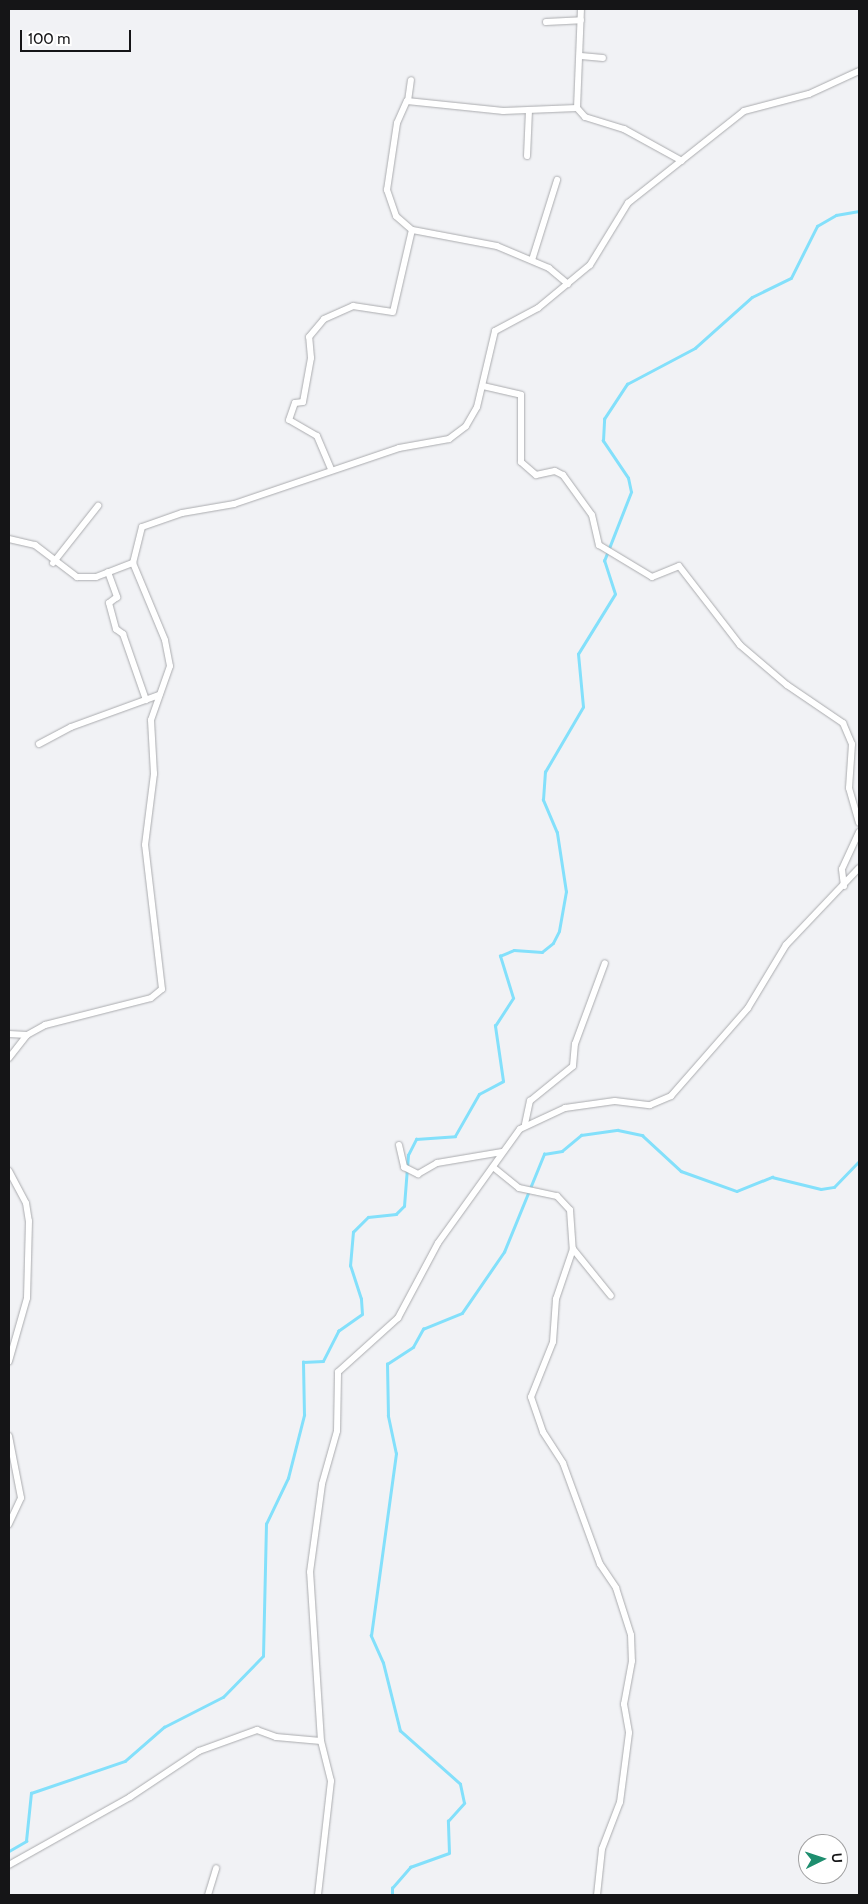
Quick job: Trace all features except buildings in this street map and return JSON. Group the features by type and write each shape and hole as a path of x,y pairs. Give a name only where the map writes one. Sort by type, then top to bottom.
{"street":[{"path":"580,9 581,56 577,108 585,117 624,129 682,161"},
{"path":"546,22 581,20"},
{"path":"581,56 603,58"},
{"path":"9,1058 27,1035 63,1018 150,998 161,991 162,971 145,854 154,774 151,720 169,670 168,649 133,562 139,532 147,524 234,504 331,469 406,446 449,439 471,420 483,386 495,331 538,308 568,284 600,253 620,210 744,111 809,94 859,71"},
{"path":"411,80 408,101 397,123 387,190 396,216 412,230 477,239 532,260 568,284"},
{"path":"408,101 529,110 577,108"},
{"path":"527,156 529,110"},
{"path":"532,260 557,180"},
{"path":"331,469 317,436 289,420 295,403 303,402 311,358 309,337 324,319 353,306 393,312 412,230"},
{"path":"483,386 521,395 520,462 536,475 555,471 563,475 592,515 596,541 601,546 653,577 672,565 679,566 740,645 787,685 843,723 852,744 849,788 859,824"},
{"path":"53,563 98,506"},
{"path":"9,539 35,545 53,563 77,577 108,572 133,562"},
{"path":"108,572 117,597 109,602 116,629 123,634 146,700"},
{"path":"39,744 71,727 159,695"},
{"path":"844,886 842,869 859,832"},
{"path":"525,1124 565,1108 616,1101 650,1105 671,1096 748,1008 786,945 859,868"},
{"path":"318,1895 331,1798 322,1741 310,1572 322,1484 337,1431 337,1374 398,1318 438,1243 502,1152 525,1124 530,1101 573,1066 575,1044 605,963"},
{"path":"9,1034 27,1035"},
{"path":"399,1145 404,1166 418,1174 437,1163 502,1152"},
{"path":"493,1167 520,1188 557,1196 567,1204 573,1249 556,1299 553,1342 531,1397 544,1432 563,1464 600,1564 616,1588 631,1635 632,1661 624,1704 630,1733 620,1802 602,1849 597,1895"},
{"path":"9,1171 26,1203 29,1221 26,1303 9,1361"},
{"path":"573,1249 611,1296"},
{"path":"9,1436 21,1498 9,1524"},
{"path":"9,1865 130,1797 199,1752 257,1730 276,1737 322,1741"},
{"path":"208,1895 216,1868"}],"waterway":[{"path":"9,1851 26,1841 31,1793 125,1761 164,1727 223,1697 263,1656 266,1524 288,1478 304,1415 303,1362 323,1361 338,1331 362,1314 361,1299 350,1266 353,1232 368,1217 396,1214 404,1206 408,1155 416,1139 455,1136 479,1094 503,1081 495,1026 513,998 500,956 514,950 542,952 553,943 559,931 566,892 557,833 543,800 545,772 583,707 578,654 615,594 604,561 631,492 628,478 603,441 604,419 627,384 695,348 752,297 791,278 817,226 836,215 859,211"},
{"path":"392,1895 392,1888 410,1867 449,1853 448,1821 464,1803 460,1784 400,1731 383,1663 371,1636 396,1454 388,1416 387,1364 413,1347 423,1329 462,1313 504,1252 544,1154 562,1151 581,1135 618,1130 642,1135 681,1171 737,1191 772,1177 821,1189 834,1187 859,1161"}]}
